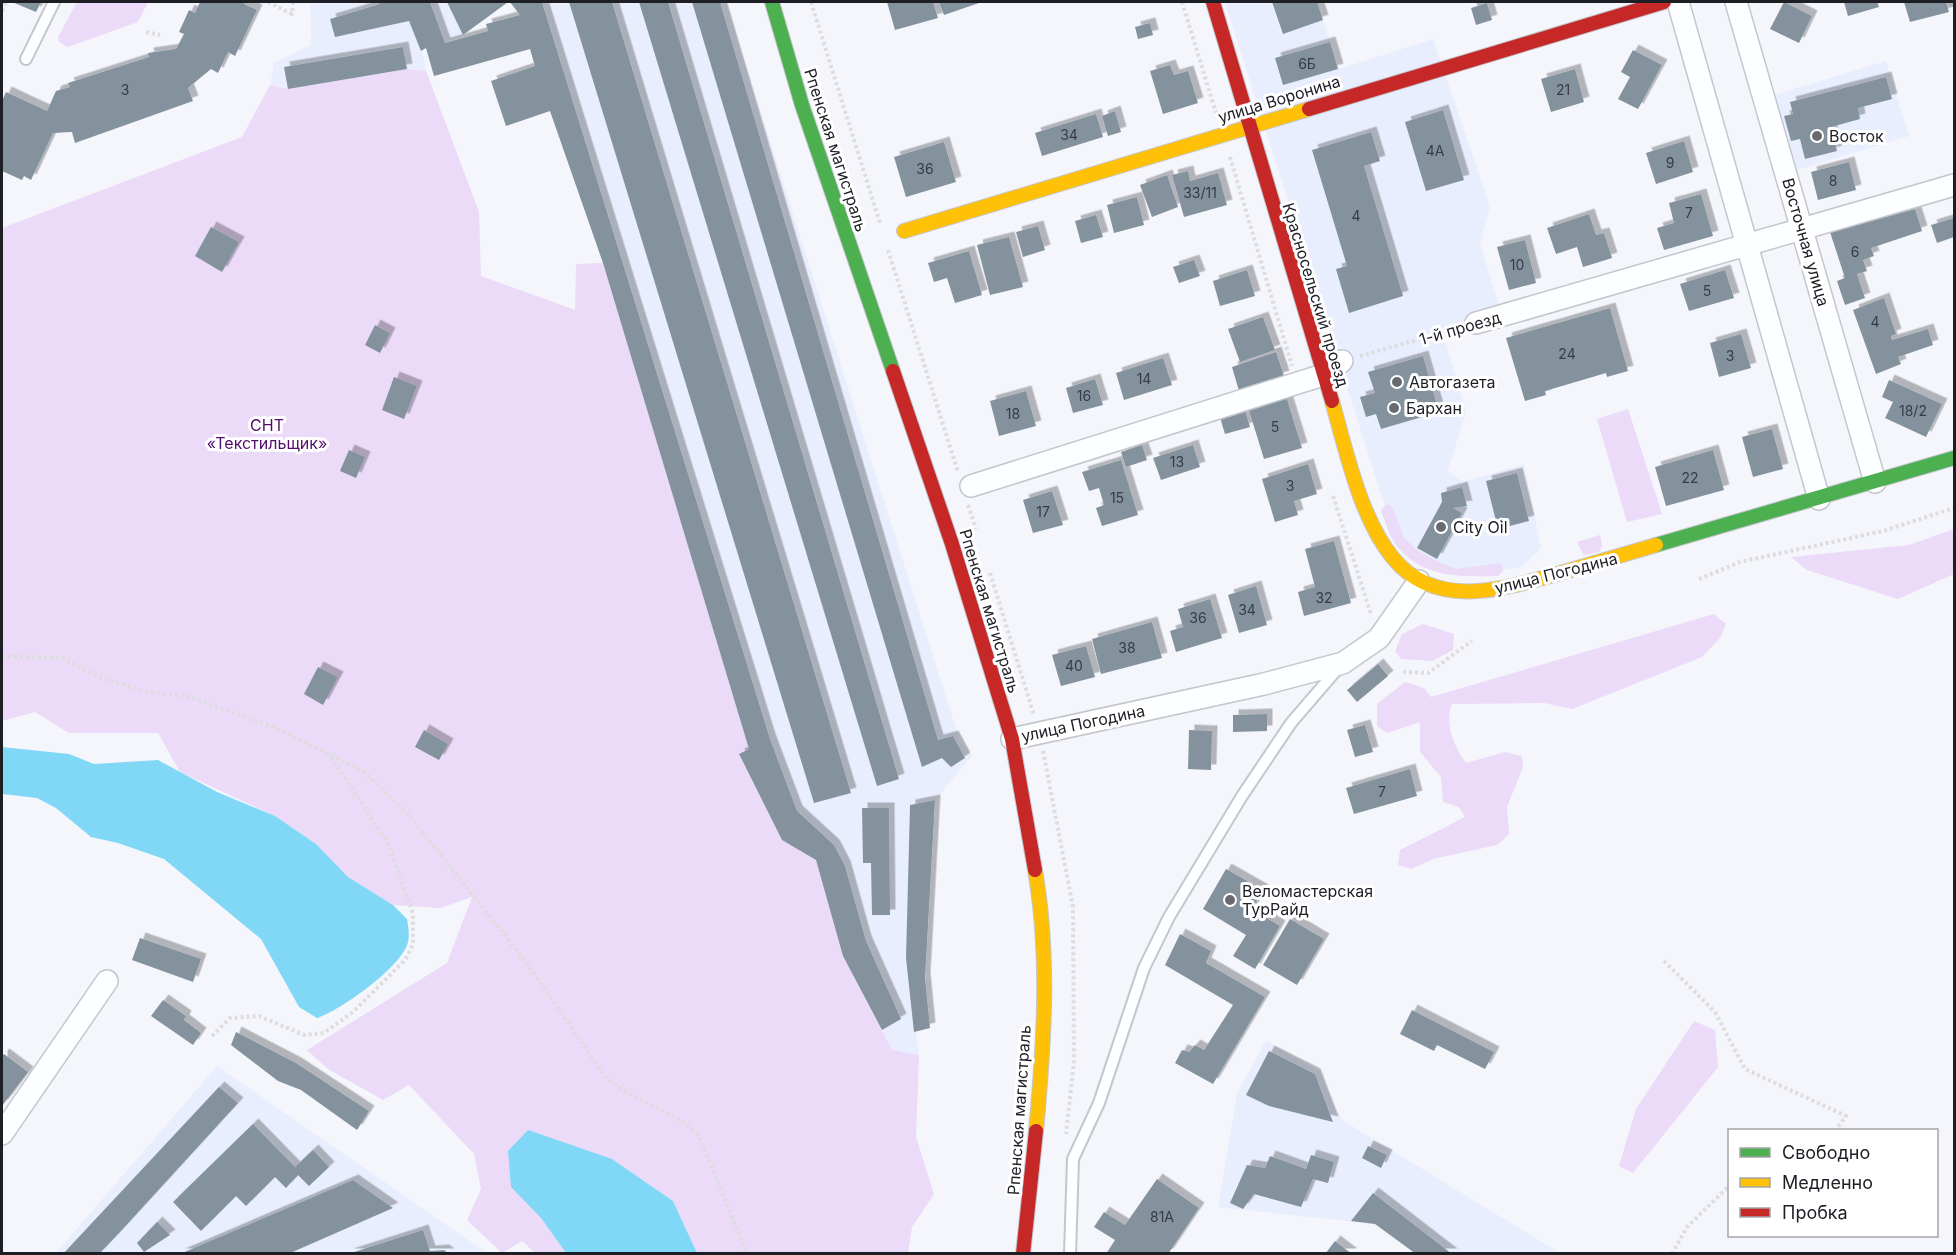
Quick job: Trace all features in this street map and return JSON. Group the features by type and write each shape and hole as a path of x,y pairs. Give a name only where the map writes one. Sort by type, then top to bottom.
{"street":[{"name":"Рпенская магистраль","path":"772,2 802,105 952,544 1012,739 1043,916 1043,1059 1023,1254"},
{"name":"Красносельский проезд","path":"1213,2 1248,126 1353,472 1384,546 1399,568 1419,581"},
{"name":"улица Воронина","path":"904,231 1664,2"},
{"path":"1677,2 1819,499"},
{"name":"Восточная улица","path":"1736,2 1875,482"},
{"name":"1-й проезд","path":"1476,323 1803,230 1954,184"},
{"path":"965,487 1323,375 1342,361"},
{"name":"улица Погодина","path":"1012,739 1264,684 1343,663 1379,638 1419,581 1441,590 1467,592 1505,589 1954,458"},
{"path":"2,1134 107,981"}],"lane":[{"path":"26,59 54,2"},
{"path":"1070,1254 1073,1159 1099,1103 1144,968 1168,917 1242,796 1292,723 1343,663"}],"path":[{"path":"2,11 6,2"},
{"path":"268,2 292,14 293,2"},
{"path":"811,2 882,230"},
{"path":"146,32 160,35"},
{"path":"886,242 965,487 979,538"},
{"name":"1-й проезд","path":"1342,361 1476,323"},
{"path":"1700,579 1740,562 1882,531 1954,508"},
{"path":"986,561 1040,733"},
{"path":"1403,672 1428,673 1472,641"},
{"path":"2,656 63,658 98,676 146,692 187,696 273,727 362,770 408,814 526,962 603,1074 621,1089 683,1122 699,1136 747,1254"},
{"path":"212,1036 230,1018 259,1016 304,1035 324,1033 354,1011 405,960 413,945 413,914 388,843 328,753"},
{"path":"1664,961 1715,1012 1745,1069 1846,1116 1837,1129"},
{"path":"1672,1254 1687,1227 1728,1187"}],"shaded area":[{"path":"310,2 508,2 463,35 422,50 426,71 407,69 288,89 270,85 274,63 311,45"},
{"path":"510,2 726,2 960,741 972,756 935,800 910,805 906,958 919,1055 892,1050 843,956 816,860 782,840 739,754 749,749 603,263 535,66 520,15"},
{"path":"1225,2 1317,2 1339,69 1433,39 1490,206 1480,244 1505,325 1445,340 1466,411 1448,471 1463,482 1524,464 1541,548 1522,567 1456,575 1399,542 1383,501"},
{"path":"1886,61 1909,136 1794,171 1771,96"},
{"path":"1266,1040 1320,1072 1342,1120 1560,1253 1416,1253 1375,1224 1218,1207 1237,1094"},
{"path":"217,1066 487,1253 55,1254"}],"green space":[{"path":"77,2 148,2 138,22 68,47 59,42 58,37"},
{"name":"СНТ «Текстильщик»","path":"407,69 426,71 479,212 481,276 575,310 576,264 603,263 749,749 739,755 782,840 816,860 843,956 892,1050 919,1055 916,1137 934,1194 912,1227 908,1253 697,1253 673,1201 612,1159 511,1187 541,1218 565,1252 535,1253 522,1241 502,1253 467,1220 481,1189 474,1154 409,1085 383,1100 328,1069 307,1050 447,963 472,897 440,908 393,905 348,877 316,844 275,816 180,772 158,733 69,733 35,712 2,721 2,228 242,137 270,85 288,89"},
{"path":"1628,409 1662,514 1627,522 1597,419"},
{"path":"1387,504 1392,506 1404,538 1417,550 1456,569 1501,563 1503,571 1498,576 1456,575 1430,570 1418,564 1406,556 1391,537 1381,510"},
{"path":"1954,529 1954,574 1898,599 1807,570 1791,557 1909,545"},
{"path":"1600,535 1602,544 1600,552 1584,555 1577,542"},
{"path":"1714,614 1726,624 1720,638 1702,657 1572,709 1544,703 1452,704 1450,727 1458,750 1466,763 1505,752 1522,756 1523,767 1507,807 1509,834 1497,845 1433,859 1411,869 1398,865 1400,850 1465,817 1459,807 1443,802 1441,777 1420,752 1420,722 1387,733 1377,726 1377,704 1405,682 1424,688 1431,697"},
{"path":"1423,624 1454,634 1453,650 1432,661 1401,659 1395,651 1402,634"},
{"path":"1694,1021 1715,1030 1718,1067 1633,1173 1619,1166 1636,1109"}],"water":[{"path":"2,747 69,754 94,764 158,760 217,792 275,816 316,844 348,877 393,905 407,919 409,939 404,952 383,975 355,997 317,1018 299,1007 261,939 164,859 118,843 91,837 56,808 37,798 2,794"},
{"path":"528,1130 612,1159 673,1201 697,1253 566,1253 541,1218 511,1187 508,1151"}],"building":[{"path":"12,2 41,2 36,12"},
{"path":"200,2 245,2 244,4 257,10 235,56 228,52 218,73 211,69 188,88 193,101 75,143 72,132 53,133 31,180 24,176 22,180 2,171 2,101 6,92 47,111 56,91 70,87 68,83 149,57 148,53 176,49 184,34 179,32 189,10 195,13"},
{"path":"380,2 430,2 445,43 488,31 486,24 520,15 510,2 542,2 770,739 797,811 834,845 845,866 866,941 901,1019 882,1030 843,956 816,860 782,840 739,754 749,749 603,263 550,111 506,126 491,81 535,66 530,49 434,76 426,48 421,51 409,21 335,37 330,19 380,4"},
{"path":"447,2 508,2 463,35"},
{"path":"569,2 612,2 851,793 814,803"},
{"path":"639,2 668,2 899,779 877,786"},
{"path":"692,2 720,2 938,740 953,736 965,758 951,767 942,758 922,767"},
{"path":"887,2 933,2 938,18 895,30"},
{"path":"939,2 982,2 944,15"},
{"path":"1272,2 1317,2 1323,20 1283,34"},
{"path":"1784,2 1812,16 1799,43 1770,29"},
{"path":"1844,2 1877,2 1879,7 1848,16"},
{"path":"1904,2 1946,2 1949,12 1910,22"},
{"path":"1487,3 1492,20 1476,25 1471,8"},
{"path":"1150,23 1153,35 1138,39 1135,27"},
{"path":"1330,42 1338,69 1283,85 1275,58"},
{"path":"403,47 407,69 288,89 284,67"},
{"path":"1633,50 1662,65 1638,109 1618,99 1630,77 1621,72"},
{"path":"1170,65 1174,75 1188,71 1198,103 1163,114 1150,71"},
{"path":"1575,69 1584,102 1551,112 1541,79"},
{"path":"1886,77 1892,99 1858,108 1860,119 1831,127 1837,151 1805,159 1800,139 1791,141 1784,116 1793,114 1790,102"},
{"path":"1443,110 1464,180 1426,191 1405,122"},
{"path":"1115,111 1121,132 1108,136 1102,116"},
{"path":"1096,114 1103,137 1042,156 1035,133"},
{"path":"1371,132 1380,161 1364,166 1403,296 1349,313 1336,269 1347,266 1312,150"},
{"path":"1684,141 1693,172 1656,184 1646,153"},
{"path":"944,142 956,182 906,197 894,157"},
{"path":"1849,162 1856,190 1818,200 1811,172"},
{"path":"1188,171 1190,181 1218,173 1227,205 1184,217 1172,175"},
{"path":"1167,175 1178,207 1152,217 1140,185"},
{"path":"1701,194 1713,236 1664,250 1657,228 1674,223 1669,203"},
{"path":"1137,197 1144,225 1114,233 1107,205"},
{"path":"1915,209 1922,231 1871,248 1874,256 1863,260 1867,271 1857,274 1865,298 1845,305 1837,281 1845,278 1830,232"},
{"path":"1589,214 1596,235 1604,233 1612,258 1583,267 1577,247 1556,254 1547,228"},
{"path":"1096,215 1103,237 1081,243 1075,221"},
{"path":"1954,218 1954,237 1937,243 1931,225"},
{"path":"1038,226 1045,250 1023,257 1016,232"},
{"path":"211,227 239,242 222,272 195,256"},
{"path":"1009,237 1023,287 990,295 977,245"},
{"path":"1525,240 1536,283 1509,290 1497,247"},
{"path":"969,251 982,295 955,303 947,278 934,282 928,263"},
{"path":"1194,260 1200,276 1179,283 1173,267"},
{"path":"1247,270 1255,296 1220,306 1213,281"},
{"path":"1725,270 1734,298 1689,311 1680,284"},
{"path":"1884,298 1896,334 1891,336 1892,340 1928,329 1933,345 1898,357 1901,364 1876,374 1853,310"},
{"path":"1610,308 1628,371 1607,377 1606,373 1545,391 1546,395 1525,401 1506,338"},
{"path":"1263,317 1275,350 1240,362 1228,329"},
{"path":"375,325 390,333 380,353 365,345"},
{"path":"1741,334 1751,368 1719,377 1710,343"},
{"path":"1276,352 1284,376 1239,391 1232,367"},
{"path":"1423,356 1439,412 1381,429 1376,414 1366,417 1360,397 1375,393 1368,372"},
{"path":"1163,358 1172,385 1124,400 1116,373"},
{"path":"394,377 417,386 404,419 382,410"},
{"path":"1095,379 1103,405 1073,413 1066,388"},
{"path":"1889,380 1942,404 1926,437 1885,418 1893,402 1882,397"},
{"path":"1026,391 1036,426 999,436 990,401"},
{"path":"1286,396 1302,448 1264,459 1248,407"},
{"path":"1244,407 1250,427 1225,434 1219,414"},
{"path":"1772,429 1783,469 1753,477 1742,437"},
{"path":"1142,445 1147,460 1126,467 1121,452"},
{"path":"1193,445 1200,467 1161,480 1153,458"},
{"path":"349,450 365,457 356,478 340,471"},
{"path":"1713,450 1724,490 1666,506 1655,467"},
{"path":"1121,460 1138,515 1102,526 1096,508 1104,505 1099,488 1089,491 1082,472"},
{"path":"1308,464 1317,494 1294,501 1298,515 1275,522 1262,479"},
{"path":"1517,473 1529,521 1498,529 1486,481"},
{"path":"1462,487 1467,506 1453,508 1462,513 1437,559 1417,548 1442,502 1441,493"},
{"path":"1052,491 1063,525 1033,533 1023,500"},
{"path":"1334,541 1351,603 1304,616 1298,592 1315,587 1305,549"},
{"path":"1256,586 1267,625 1239,633 1228,595"},
{"path":"1210,599 1222,638 1176,652 1170,631 1183,627 1178,609"},
{"path":"1152,622 1162,658 1101,674 1092,639"},
{"path":"1086,646 1095,677 1061,686 1052,655"},
{"path":"1378,664 1388,676 1357,702 1347,690"},
{"path":"318,667 338,677 323,705 304,694"},
{"path":"1267,714 1267,731 1233,732 1233,715"},
{"path":"1365,725 1373,752 1355,757 1347,730"},
{"path":"424,730 448,744 439,760 415,747"},
{"path":"1189,730 1212,731 1211,770 1188,769"},
{"path":"1410,769 1417,796 1354,814 1346,788"},
{"path":"935,800 925,978 930,1028 914,1032 906,958 910,805"},
{"path":"862,808 889,808 890,915 872,915 871,863 863,863"},
{"path":"1226,869 1263,890 1252,909 1280,926 1255,969 1233,956 1246,935 1203,909"},
{"path":"1290,919 1324,939 1297,985 1263,965"},
{"path":"1180,934 1211,951 1206,963 1265,997 1213,1084 1175,1063 1182,1050 1189,1052 1195,1045 1204,1050 1233,1005 1165,965"},
{"path":"140,938 201,959 193,982 132,960"},
{"path":"163,1000 186,1016 184,1020 201,1033 193,1045 151,1016"},
{"path":"1412,1010 1494,1052 1485,1069 1437,1045 1434,1051 1400,1034"},
{"path":"236,1032 296,1063 369,1111 357,1130 301,1090 278,1081 231,1045"},
{"path":"1269,1051 1315,1074 1333,1122 1269,1106 1246,1095"},
{"path":"4,1054 28,1072 2,1106 2,1056"},
{"path":"219,1087 238,1103 119,1233 99,1254 63,1254"},
{"path":"253,1124 295,1167 313,1150 329,1167 309,1186 298,1175 286,1188 275,1177 246,1206 236,1196 201,1231 173,1202"},
{"path":"1368,1146 1387,1155 1381,1168 1362,1158"},
{"path":"1311,1155 1334,1162 1328,1183 1313,1179 1301,1207 1254,1194 1243,1209 1230,1203 1247,1165 1265,1168 1270,1156 1306,1169"},
{"path":"1157,1179 1199,1208 1168,1254 1106,1254 1115,1240 1094,1227 1104,1212 1125,1225"},
{"path":"353,1180 393,1208 288,1254 180,1254"},
{"path":"1373,1193 1452,1254 1416,1254 1375,1224 1351,1221"},
{"path":"157,1222 170,1235 144,1252 137,1243"},
{"path":"423,1230 430,1251 444,1250 449,1254 348,1254"},
{"path":"1335,1241 1352,1254 1325,1254"}],"traffic: fast":[{"path":"772,2 802,105 893,371"},
{"path":"1656,545 1954,458"}],"traffic: slow":[{"path":"904,231 1309,109"},
{"path":"1332,401 1355,483 1381,542 1393,558 1411,575 1430,585 1451,590 1496,589 1656,545"},
{"path":"1035,870 1040,902 1044,968 1043,1033 1036,1131"}],"traffic: jam":[{"path":"1213,2 1332,401"},
{"path":"1309,109 1664,2"},
{"path":"893,371 952,544 1012,739 1035,870"},
{"path":"1023,1254 1036,1131"}],"place":[{"name":"Восток","path":"1817,136"},
{"name":"Автогазета","path":"1397,382"},
{"name":"Бархан","path":"1394,408"},
{"name":"City Oil","path":"1441,527"},
{"name":"Веломастерская ТурРайд","path":"1230,900"}]}
